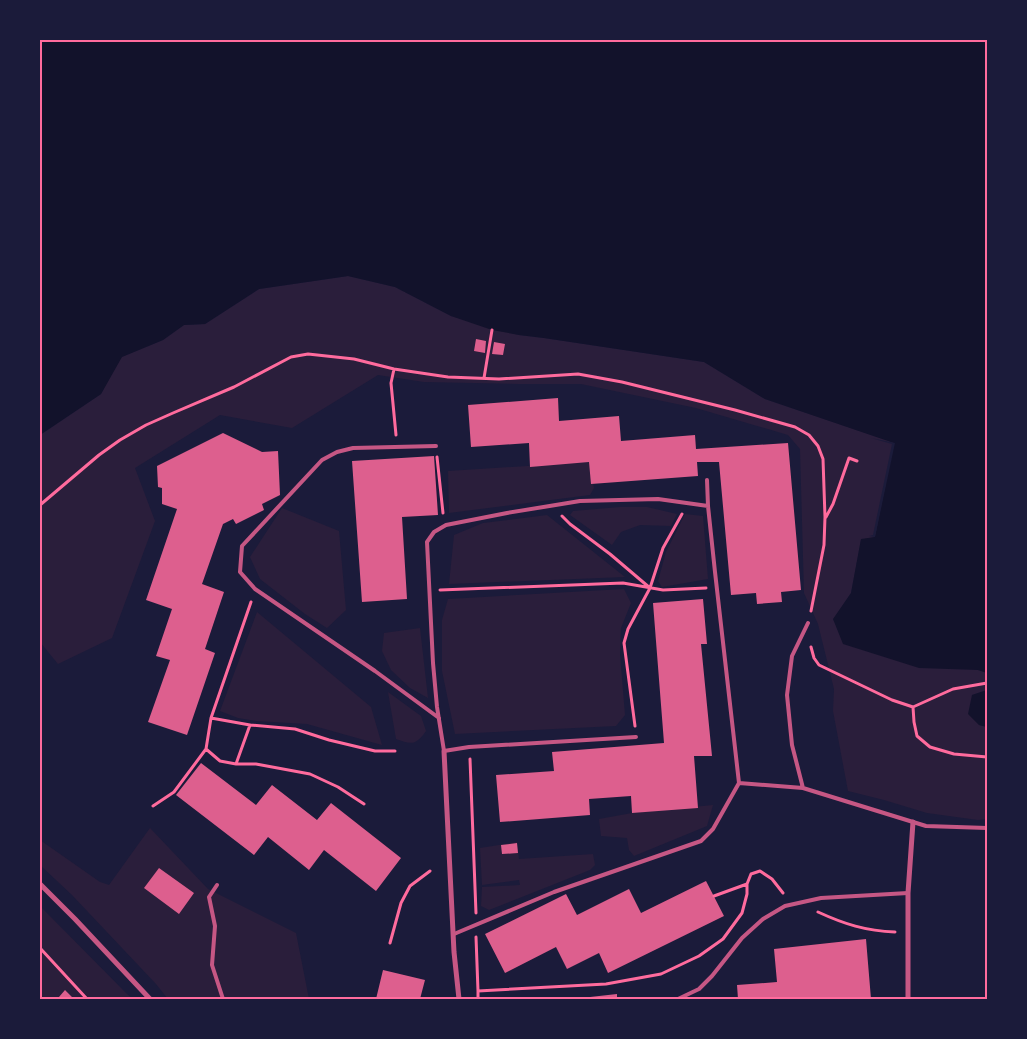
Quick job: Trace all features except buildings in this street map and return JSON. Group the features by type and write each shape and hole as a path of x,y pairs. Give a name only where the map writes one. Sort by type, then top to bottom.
{"street":[{"path":"444,751 454,952 459,999"},
{"path":"908,999 908,892 913,822"},
{"path":"40,884 75,918 150,999"}],"lane":[{"path":"436,446 353,448 337,452 322,460 242,546 240,572 255,589 375,671 439,718"},
{"path":"454,934 554,892 701,841 713,829 739,783 708,506 707,480"},
{"path":"636,737 469,747 444,751 434,663 427,542 434,532 445,526 580,501 658,499 708,506"},
{"path":"803,788 792,744 787,695 792,656 808,623"},
{"path":"739,783 803,788 926,826 987,828"},
{"path":"217,885 209,896 214,926 212,965 223,999"},
{"path":"678,999 698,989 712,976 742,938 763,918 785,906 821,898 908,892"}],"path":[{"path":"484,378 492,330"},
{"path":"40,505 99,455 120,440 146,425 234,387 291,358 308,354 354,359 394,369 448,377 533,377 578,374 622,382 736,410 795,426 809,435 818,446 823,459 825,517 824,545 808,623"},
{"path":"394,369 391,383 397,447"},
{"path":"436,446 445,526"},
{"path":"825,517 832,504 849,458 857,461"},
{"path":"636,737 624,643 628,629 650,588 663,548 689,504"},
{"path":"552,506 570,524 610,554 650,588"},
{"path":"430,590 623,583 663,590 717,588"},
{"path":"153,806 174,792 206,749 211,718 255,589"},
{"path":"819,665 892,700 913,707 953,689 987,683"},
{"path":"913,707 917,736 930,747 954,754 987,757"},
{"path":"211,718 250,725 296,729 329,740 374,751 394,751"},
{"path":"236,764 250,725"},
{"path":"469,747 478,999"},
{"path":"206,749 220,761 236,764 256,764 310,774 338,787 364,804"},
{"path":"390,942 410,886 430,871"},
{"path":"478,991 606,984 661,974 699,956 723,939 742,913 747,894 747,884 751,874 760,871 772,879 784,893 820,913 852,926 880,932 907,932"},
{"path":"714,896 747,884"},
{"path":"40,948 87,999"}],"shaded area":[{"path":"40,40 987,40 987,673 978,670 919,668 843,644 833,619 851,593 861,539 875,537 894,443 765,399 704,362 492,330 451,316 395,287 348,276 259,289 205,324 184,325 163,340 122,357 101,394 40,435"},
{"path":"348,276 395,287 451,316 519,335 704,362 765,399 895,443 875,537 861,540 851,593 833,620 987,673 987,690 972,695 979,725 987,727 987,819 978,820 927,813 848,791 833,711 834,689 818,624 804,593 800,449 788,435 696,408 581,384 424,382 378,375 292,428 220,415 135,468 155,521 112,638 58,664 40,642 40,435 101,394 121,357 163,340 184,325 205,324 259,289"},
{"path":"589,462 594,488 590,495 449,513 448,471"},
{"path":"647,507 677,514 671,526 640,525 621,532 612,545 570,515 573,511"},
{"path":"282,508 339,531 346,610 327,628 305,614 260,579 250,557"},
{"path":"685,514 703,516 708,579 662,587 658,581 666,552"},
{"path":"547,515 625,577 449,584 454,535 483,523"},
{"path":"624,589 631,603 621,628 620,654 625,715 616,726 455,734 442,671 442,620 448,599"},
{"path":"257,612 371,707 382,745 307,724 256,721 238,718 220,711"},
{"path":"420,628 428,698 410,688 391,670 382,651 384,633"},
{"path":"987,690 987,727 979,725 968,714 972,695"},
{"path":"388,692 421,716 426,731 416,741 410,743 396,739"},
{"path":"713,805 707,826 634,856 629,850 627,838 601,836 599,819 632,813"},
{"path":"150,828 208,889 296,933 309,999 168,999 72,895 40,865 40,840 100,882 109,885"},
{"path":"517,842 519,859 593,854 595,865 590,870 489,910 481,906 482,887 520,885 519,880 482,885 480,848"},
{"path":"40,906 127,994 133,999 40,999"}],"pier":[{"path":"871,438 895,443 875,537 869,536 873,535 892,444"}]}
